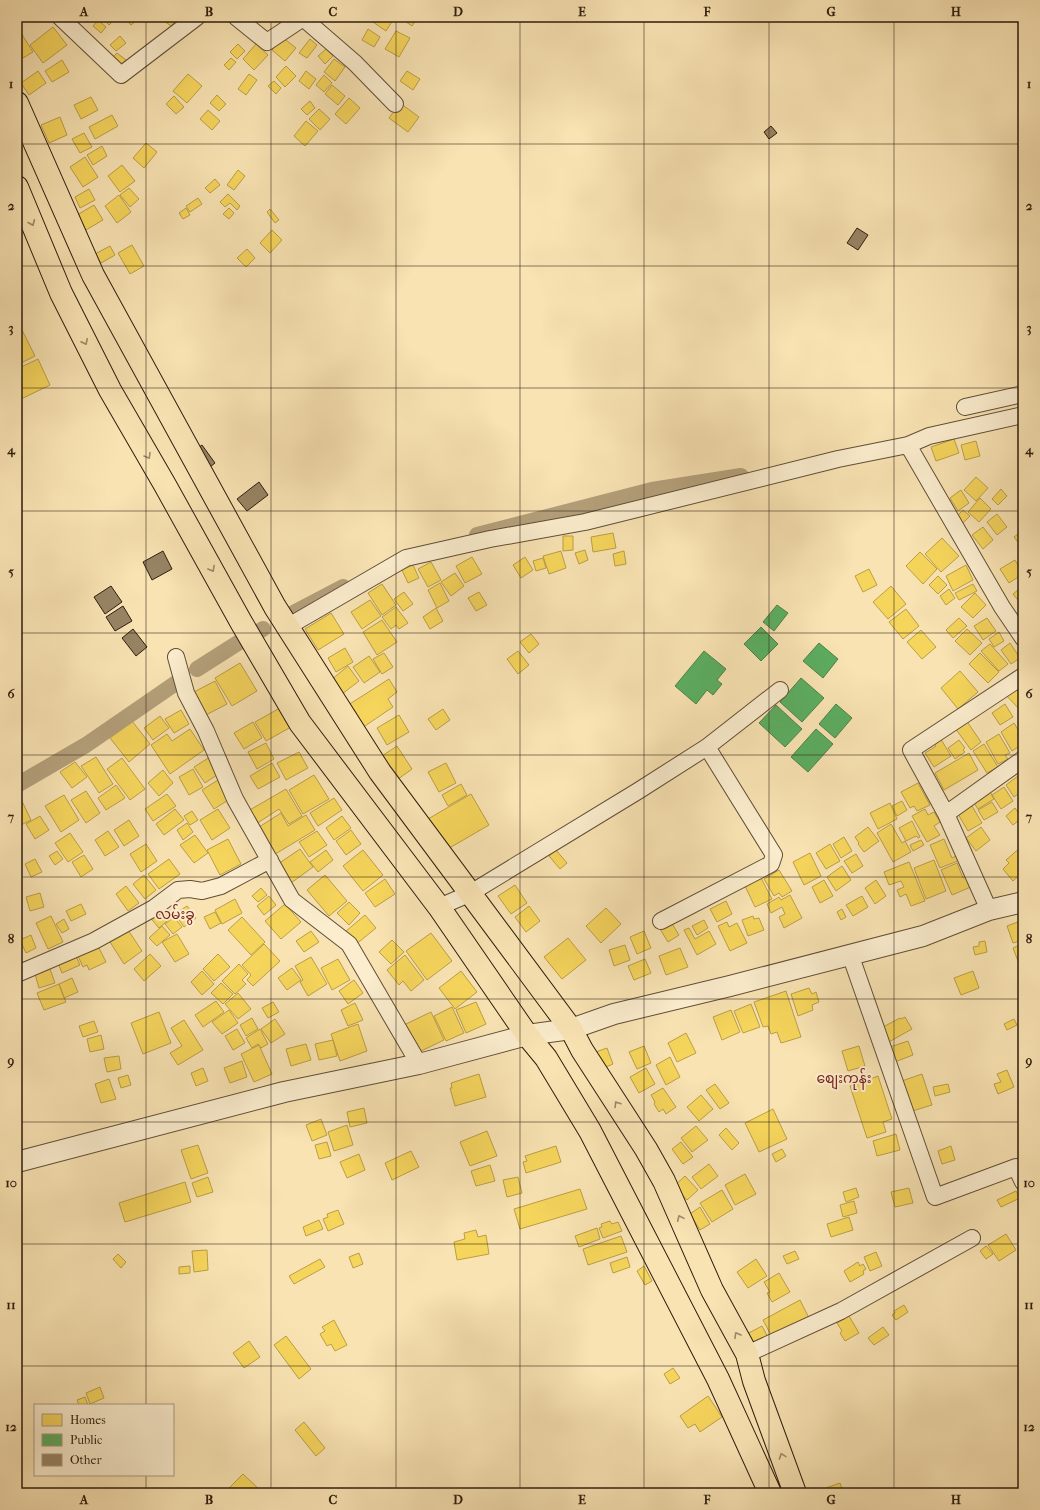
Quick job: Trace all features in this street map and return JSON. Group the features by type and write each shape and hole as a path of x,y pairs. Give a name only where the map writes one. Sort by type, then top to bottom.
{"highway":[{"path":"17,103 93,275 275,607 380,772 469,894 571,1029 582,1050 646,1149 664,1181 712,1290 747,1354 754,1381 795,1493"},
{"path":"17,188 61,294 110,390 300,723 439,908 527,1035 546,1058 590,1131 718,1379 770,1493"}],"street":[{"path":"60,17 121,74 197,17"},
{"path":"236,17 267,42 303,18 355,63 395,104"},
{"path":"965,407 1023,394"},
{"path":"291,632 294,623 406,558 490,539 585,522 838,459 908,445 929,436 1023,415"},
{"path":"908,445 1002,607 1022,635"},
{"path":"176,657 186,692 206,731 235,799 292,900 349,944 420,1064"},
{"path":"989,910 946,814 911,750 1023,676"},
{"path":"439,908 469,894 707,747 780,690"},
{"path":"661,921 771,864 774,855 707,747"},
{"path":"946,814 1023,759"},
{"path":"17,974 94,941 154,908 178,890 190,888 202,892 220,886 270,860"},
{"path":"17,1162 284,1092 420,1064 527,1035 571,1029 614,1014 730,986 923,936 989,910 1023,902"},
{"path":"850,954 935,1197 1019,1166 1023,1182"},
{"path":"747,1354 841,1311 972,1238"}],"building: Homes":[{"path":"101,17 117,17 109,25"},
{"path":"124,17 137,17 138,19 131,25"},
{"path":"167,17 178,17 171,26 164,21"},
{"path":"372,17 395,17 386,31 370,20"},
{"path":"399,17 418,17 412,26"},
{"path":"98,20 106,27 101,33 93,26"},
{"path":"53,27 67,45 43,63 30,45"},
{"path":"17,28 33,52 23,58 17,48"},
{"path":"368,29 380,37 374,47 362,40"},
{"path":"396,31 410,38 399,57 385,49"},
{"path":"120,36 126,43 116,51 110,45"},
{"path":"282,37 296,48 285,61 272,50"},
{"path":"310,39 317,45 307,58 299,53"},
{"path":"238,44 245,51 237,59 230,52"},
{"path":"256,44 268,55 254,70 243,59"},
{"path":"326,49 333,56 325,64 318,56"},
{"path":"117,53 126,60 121,66 112,58"},
{"path":"231,58 236,62 229,70 224,65"},
{"path":"334,59 345,67 335,81 324,72"},
{"path":"62,60 69,72 52,82 45,71"},
{"path":"286,66 296,76 285,87 276,77"},
{"path":"38,71 46,83 29,95 21,83"},
{"path":"306,71 316,79 309,89 299,81"},
{"path":"407,71 420,79 413,90 400,81"},
{"path":"188,74 202,86 187,103 173,91"},
{"path":"249,74 257,80 246,95 238,89"},
{"path":"324,75 332,83 324,92 316,85"},
{"path":"274,81 281,88 276,94 268,86"},
{"path":"332,85 345,96 338,105 325,94"},
{"path":"217,95 226,104 219,111 210,103"},
{"path":"174,96 184,107 176,114 166,104"},
{"path":"91,97 98,110 81,119 74,105"},
{"path":"349,98 360,108 346,124 335,114"},
{"path":"310,101 315,108 307,115 301,109"},
{"path":"400,103 419,117 408,132 389,118"},
{"path":"319,109 330,119 320,130 309,119"},
{"path":"208,110 220,121 212,130 200,119"},
{"path":"112,115 118,126 95,139 89,127"},
{"path":"60,117 67,135 49,143 41,125"},
{"path":"306,121 318,131 305,146 294,136"},
{"path":"84,133 92,147 80,153 72,139"},
{"path":"146,143 157,152 144,168 133,158"},
{"path":"102,146 107,156 93,165 87,155"},
{"path":"85,157 98,177 83,187 70,167"},
{"path":"122,165 135,181 120,192 108,176"},
{"path":"238,170 245,176 234,190 227,185"},
{"path":"215,179 220,185 210,193 205,188"},
{"path":"129,188 139,199 130,207 120,195"},
{"path":"89,189 95,200 80,208 75,197"},
{"path":"228,194 240,206 237,210 230,203 225,207 220,202"},
{"path":"119,195 131,212 117,223 105,206"},
{"path":"198,198 202,204 190,212 186,206"},
{"path":"94,205 103,220 86,230 77,215"},
{"path":"186,208 190,215 183,219 179,213"},
{"path":"229,208 234,213 229,219 223,214"},
{"path":"270,209 279,220 275,223 267,212"},
{"path":"272,230 282,240 270,253 260,243"},
{"path":"132,245 144,266 130,274 118,253"},
{"path":"110,246 115,255 101,263 95,254"},
{"path":"247,249 255,258 246,267 237,258"},
{"path":"22,330 35,356 17,365 17,332"},
{"path":"38,359 50,385 17,401 17,369"},
{"path":"954,439 959,453 936,461 931,447"},
{"path":"976,441 980,456 965,460 961,445"},
{"path":"976,477 988,488 976,501 964,490"},
{"path":"1001,489 1007,496 998,505 992,499"},
{"path":"961,490 969,503 958,511 950,498"},
{"path":"980,498 991,509 979,522 968,512"},
{"path":"963,510 970,516 962,524 956,517"},
{"path":"997,514 1007,527 997,535 987,522"},
{"path":"983,527 993,540 983,549 972,535"},
{"path":"1023,530 1023,549 1014,537"},
{"path":"613,533 616,548 593,552 591,537"},
{"path":"563,536 573,536 573,550 563,551"},
{"path":"942,538 959,556 941,572 925,554"},
{"path":"585,550 588,560 579,564 575,553"},
{"path":"561,551 566,568 549,574 543,556"},
{"path":"624,551 626,564 615,566 613,554"},
{"path":"920,552 937,569 923,584 906,566"},
{"path":"472,557 482,574 465,583 456,566"},
{"path":"525,557 533,570 521,578 513,565"},
{"path":"543,558 546,568 536,571 533,561"},
{"path":"1015,560 1023,574 1009,583 1000,569"},
{"path":"431,562 441,580 428,587 418,569"},
{"path":"413,565 419,578 408,583 402,570"},
{"path":"966,565 973,580 953,591 946,576"},
{"path":"869,569 877,585 863,592 855,576"},
{"path":"455,573 464,586 451,596 441,582"},
{"path":"938,576 947,585 938,594 929,585"},
{"path":"440,583 449,601 437,608 428,590"},
{"path":"382,584 396,605 382,615 368,593"},
{"path":"973,584 977,591 959,600 955,593"},
{"path":"891,586 906,604 888,619 873,602"},
{"path":"1023,586 1023,603 1021,604 1013,594"},
{"path":"949,589 955,598 946,605 940,596"},
{"path":"404,592 413,604 403,611 394,599"},
{"path":"479,592 487,605 476,611 468,598"},
{"path":"975,593 986,605 973,618 961,607"},
{"path":"370,600 381,616 362,629 351,612"},
{"path":"396,607 408,623 399,629 396,625 391,629 382,617"},
{"path":"436,608 443,621 430,629 423,617"},
{"path":"906,609 919,626 903,639 889,622"},
{"path":"331,613 344,634 318,650 305,629"},
{"path":"959,618 967,626 953,638 946,630"},
{"path":"987,618 996,631 983,640 974,626"},
{"path":"382,620 397,642 377,655 363,632"},
{"path":"967,629 982,643 970,655 955,641"},
{"path":"921,630 936,647 922,659 907,642"},
{"path":"999,632 1004,641 994,647 989,639"},
{"path":"531,634 539,644 529,653 520,642"},
{"path":"1010,643 1020,658 1011,664 1001,650"},
{"path":"990,644 1008,664 999,671 981,651"},
{"path":"345,648 353,662 336,672 328,658"},
{"path":"518,651 529,665 518,674 507,659"},
{"path":"384,653 393,667 382,674 373,659"},
{"path":"980,653 999,672 988,683 969,664"},
{"path":"369,656 380,672 364,683 353,667"},
{"path":"240,663 257,691 232,706 215,678"},
{"path":"348,666 359,681 342,694 331,680"},
{"path":"960,671 978,692 958,709 941,688"},
{"path":"389,679 397,692 388,699 393,707 359,730 345,707"},
{"path":"215,681 227,704 206,715 194,692"},
{"path":"1016,682 1023,690 1023,709 1021,711 1004,693"},
{"path":"1005,704 1013,717 1000,725 992,713"},
{"path":"280,708 291,727 266,741 255,722"},
{"path":"443,709 450,720 436,730 428,719"},
{"path":"181,710 189,724 174,733 165,719"},
{"path":"399,715 409,732 387,745 377,728"},
{"path":"160,716 169,728 153,740 144,728"},
{"path":"966,720 981,742 971,750 955,728"},
{"path":"132,721 150,744 129,762 110,738"},
{"path":"253,722 262,738 244,749 234,733"},
{"path":"1014,723 1023,738 1023,744 1012,751 1001,732"},
{"path":"190,729 204,750 170,774 151,745 167,734 172,741"},
{"path":"999,734 1010,753 1005,755 1008,759 998,764 986,742"},
{"path":"939,736 951,756 934,767 925,753 936,746 932,741"},
{"path":"959,740 965,748 963,750 965,752 955,759 948,748"},
{"path":"266,743 274,759 257,769 248,752"},
{"path":"984,744 998,767 987,773 973,751"},
{"path":"397,746 412,769 394,782 379,758"},
{"path":"299,752 308,768 286,780 277,763"},
{"path":"969,753 978,770 944,790 935,773"},
{"path":"96,757 113,784 99,793 81,766"},
{"path":"210,757 220,773 205,783 194,767"},
{"path":"122,758 145,789 130,800 107,769"},
{"path":"75,762 87,777 72,788 60,772"},
{"path":"272,763 280,777 258,789 250,776"},
{"path":"446,763 456,783 439,792 428,772"},
{"path":"193,769 203,787 189,795 179,777"},
{"path":"163,770 173,783 159,796 148,783"},
{"path":"314,775 329,799 303,814 289,790"},
{"path":"1018,776 1023,783 1023,790 1014,797 1006,785"},
{"path":"218,780 230,799 214,809 202,790"},
{"path":"918,783 930,805 917,811 914,806 910,808 901,792"},
{"path":"461,784 467,795 448,806 442,795"},
{"path":"116,785 125,798 106,810 98,798"},
{"path":"1004,787 1013,801 1001,809 992,795"},
{"path":"286,789 302,816 289,824 279,809 256,824 248,811"},
{"path":"989,790 994,799 978,809 972,800"},
{"path":"86,791 100,813 86,823 71,800"},
{"path":"167,794 176,806 153,821 145,809"},
{"path":"471,794 489,825 446,850 428,819"},
{"path":"64,795 79,820 61,832 45,806"},
{"path":"20,797 31,820 17,827 17,799"},
{"path":"334,798 342,810 318,826 310,813"},
{"path":"902,801 907,810 897,816 892,806"},
{"path":"969,801 982,823 968,831 955,809"},
{"path":"992,802 998,812 984,820 978,810"},
{"path":"890,803 897,819 878,829 870,813"},
{"path":"1015,808 1022,818 1013,825 1006,816"},
{"path":"175,809 184,820 164,835 156,824"},
{"path":"218,809 230,828 212,840 200,820"},
{"path":"925,809 928,815 934,812 940,822 934,826 940,835 927,842 912,816"},
{"path":"192,811 198,820 190,825 184,816"},
{"path":"281,813 288,826 306,815 315,830 272,856 256,829"},
{"path":"40,816 49,830 35,839 26,824"},
{"path":"342,816 351,828 334,840 326,828"},
{"path":"129,820 139,836 124,846 114,830"},
{"path":"912,821 920,837 918,838 916,836 906,841 899,828"},
{"path":"187,823 193,832 183,840 177,830"},
{"path":"891,824 902,843 905,841 911,852 893,862 877,833"},
{"path":"868,827 879,841 864,852 855,837"},
{"path":"981,827 990,840 976,851 966,838"},
{"path":"351,830 361,844 346,855 336,841"},
{"path":"108,831 119,847 105,856 95,840"},
{"path":"317,831 327,845 309,857 299,842"},
{"path":"70,833 83,852 68,862 55,843"},
{"path":"195,835 208,853 194,863 180,845"},
{"path":"844,837 852,851 841,858 833,844"},
{"path":"228,839 241,864 220,875 207,850"},
{"path":"944,839 952,858 958,855 960,860 940,868 930,845"},
{"path":"921,840 924,845 913,851 910,845"},
{"path":"146,844 157,861 141,872 130,854"},
{"path":"830,844 840,861 826,869 816,853"},
{"path":"1021,847 1023,849 1023,872 1013,881 1003,869 1009,863 1006,860"},
{"path":"300,849 313,867 291,883 278,864"},
{"path":"326,850 333,860 318,872 310,862"},
{"path":"363,850 383,875 363,891 343,866"},
{"path":"556,850 567,863 560,869 549,856"},
{"path":"57,851 63,859 55,865 49,856"},
{"path":"810,853 821,876 804,885 793,862"},
{"path":"856,854 863,866 852,873 844,861"},
{"path":"84,855 93,869 81,877 72,862"},
{"path":"35,859 42,872 31,877 25,864"},
{"path":"169,859 180,874 159,889 148,874"},
{"path":"934,860 946,891 926,899 914,868"},
{"path":"909,862 925,901 911,906 906,894 900,897 897,890 904,887 901,881 889,885 884,872"},
{"path":"957,863 963,878 969,875 973,886 952,895 941,870"},
{"path":"842,866 851,880 836,891 827,877"},
{"path":"779,870 792,891 782,897 779,893 774,896 764,879"},
{"path":"144,875 156,890 145,899 133,884"},
{"path":"325,875 347,901 329,916 307,890"},
{"path":"761,878 772,899 755,907 745,886"},
{"path":"385,879 395,894 375,907 365,893"},
{"path":"824,880 833,896 820,903 812,887"},
{"path":"876,880 886,896 875,904 865,888"},
{"path":"515,885 527,903 511,914 498,896"},
{"path":"126,886 139,903 128,911 116,894"},
{"path":"261,888 267,895 258,902 252,896"},
{"path":"40,893 44,907 30,911 26,897"},
{"path":"790,895 802,918 784,928 779,917 785,914 782,907 771,913 767,904 779,897 781,900"},
{"path":"269,896 276,905 264,915 257,906"},
{"path":"862,896 868,907 853,916 846,905"},
{"path":"235,899 242,913 222,924 215,910"},
{"path":"726,901 732,914 717,922 710,909"},
{"path":"349,902 360,913 349,925 337,913"},
{"path":"81,904 86,914 71,921 66,911"},
{"path":"162,904 172,917 159,928 148,915"},
{"path":"285,904 301,922 281,939 265,921"},
{"path":"187,906 196,918 184,927 175,914"},
{"path":"529,906 540,921 526,932 515,917"},
{"path":"606,908 621,924 601,943 586,926"},
{"path":"842,909 846,917 841,920 837,912"},
{"path":"215,912 221,923 210,929 204,917"},
{"path":"365,915 376,928 355,945 345,932"},
{"path":"51,916 63,942 48,949 36,923"},
{"path":"753,916 754,919 759,918 764,930 748,936 742,920"},
{"path":"174,917 182,927 173,934 165,924"},
{"path":"242,917 265,942 251,955 228,930"},
{"path":"64,919 69,929 62,933 56,924"},
{"path":"704,920 708,928 697,935 692,926"},
{"path":"1023,920 1023,940 1013,943 1007,926"},
{"path":"671,922 679,935 668,942 660,929"},
{"path":"727,922 729,927 737,923 747,943 730,951 718,926"},
{"path":"162,926 170,935 157,946 149,938"},
{"path":"689,928 695,939 709,931 716,944 697,955 684,930"},
{"path":"128,930 142,951 124,964 110,942"},
{"path":"311,931 319,942 304,952 296,941"},
{"path":"644,931 651,948 637,954 630,937"},
{"path":"431,933 452,961 427,980 406,951"},
{"path":"177,934 189,954 175,962 162,942"},
{"path":"31,935 36,948 26,953 20,940"},
{"path":"568,938 586,960 562,979 544,957"},
{"path":"392,940 404,952 391,964 379,952"},
{"path":"985,941 987,952 975,955 973,947 979,946 979,942"},
{"path":"1023,943 1023,968 1021,969 1013,948"},
{"path":"97,944 106,962 89,970 87,965 83,967 77,954"},
{"path":"264,944 280,961 253,986 247,980 251,975 242,965"},
{"path":"625,945 630,960 614,966 609,950"},
{"path":"680,948 688,967 666,975 659,956"},
{"path":"75,954 80,965 62,973 58,963"},
{"path":"150,954 161,966 144,981 134,969"},
{"path":"218,954 230,967 214,981 203,969"},
{"path":"405,955 424,980 411,991 403,981 399,985 387,970"},
{"path":"311,957 327,984 308,996 300,982 303,980 295,966"},
{"path":"338,959 350,980 332,990 321,968"},
{"path":"645,959 651,973 634,980 628,966"},
{"path":"239,964 248,974 242,980 246,984 235,994 222,981"},
{"path":"292,968 301,980 287,990 278,978"},
{"path":"50,969 55,983 39,988 35,974"},
{"path":"202,971 214,984 202,995 191,982"},
{"path":"461,971 477,992 455,1009 439,988"},
{"path":"973,971 979,988 961,995 954,978"},
{"path":"72,978 78,992 64,998 59,984"},
{"path":"354,980 363,993 348,1004 339,991"},
{"path":"221,983 233,994 223,1004 211,993"},
{"path":"59,984 66,1002 44,1010 37,993"},
{"path":"809,988 812,994 816,992 819,1002 812,1005 813,1010 798,1016 791,994"},
{"path":"786,991 801,1037 781,1043 777,1032 771,1034 768,1026 763,1027 754,1002"},
{"path":"238,993 251,1009 238,1019 225,1004"},
{"path":"216,1001 224,1012 203,1027 195,1015"},
{"path":"273,1002 279,1012 268,1018 262,1008"},
{"path":"476,1002 486,1024 466,1033 456,1010"},
{"path":"355,1003 363,1020 348,1026 341,1010"},
{"path":"751,1004 760,1027 743,1033 734,1011"},
{"path":"452,1007 464,1033 446,1041 434,1016"},
{"path":"229,1010 238,1023 222,1034 212,1022"},
{"path":"731,1010 740,1032 722,1040 713,1017"},
{"path":"159,1012 171,1043 143,1054 131,1023"},
{"path":"431,1012 444,1040 417,1053 404,1025"},
{"path":"905,1017 912,1029 887,1043 883,1027"},
{"path":"252,1018 258,1029 246,1036 240,1025"},
{"path":"275,1019 285,1034 271,1043 261,1029"},
{"path":"1014,1019 1017,1025 1007,1030 1004,1024"},
{"path":"184,1020 203,1050 178,1065 170,1053 182,1046 171,1028"},
{"path":"94,1021 98,1032 83,1037 79,1026"},
{"path":"358,1024 367,1051 340,1061 331,1034"},
{"path":"237,1029 245,1043 233,1050 225,1036"},
{"path":"260,1029 268,1044 261,1048 258,1044 252,1048 246,1038"},
{"path":"686,1033 696,1053 677,1062 668,1043"},
{"path":"101,1035 104,1049 90,1052 87,1039"},
{"path":"333,1040 337,1056 319,1060 315,1044"},
{"path":"908,1041 913,1055 892,1063 887,1048"},
{"path":"306,1044 311,1060 291,1066 286,1049"},
{"path":"259,1045 272,1074 254,1082 241,1054"},
{"path":"644,1046 651,1063 637,1069 629,1052"},
{"path":"859,1046 865,1066 848,1071 842,1051"},
{"path":"607,1048 613,1064 599,1070 593,1053"},
{"path":"119,1056 121,1069 107,1072 104,1058"},
{"path":"670,1057 680,1077 666,1085 656,1065"},
{"path":"242,1061 247,1077 230,1083 224,1068"},
{"path":"203,1068 208,1081 196,1086 191,1073"},
{"path":"646,1068 655,1084 639,1093 630,1077"},
{"path":"1007,1070 1014,1087 998,1094 994,1084 1001,1082 997,1074"},
{"path":"479,1074 486,1097 455,1106 450,1088 452,1088 451,1083"},
{"path":"922,1074 932,1105 909,1112 899,1082"},
{"path":"128,1075 131,1085 121,1088 118,1078"},
{"path":"878,1076 892,1119 883,1122 886,1132 867,1138 850,1086"},
{"path":"109,1079 116,1099 101,1103 95,1084"},
{"path":"715,1084 729,1103 720,1109 706,1090"},
{"path":"948,1084 950,1092 935,1096 933,1087"},
{"path":"663,1088 676,1107 666,1114 663,1109 659,1112 651,1095"},
{"path":"701,1095 713,1109 699,1121 687,1107"},
{"path":"364,1108 367,1123 350,1127 347,1112"},
{"path":"773,1109 787,1139 759,1152 745,1123"},
{"path":"321,1119 327,1135 312,1141 306,1125"},
{"path":"347,1125 353,1145 334,1151 328,1132"},
{"path":"696,1126 708,1140 692,1152 681,1138"},
{"path":"726,1128 739,1143 732,1150 719,1135"},
{"path":"487,1131 497,1156 470,1166 460,1142"},
{"path":"896,1134 900,1150 877,1156 873,1141"},
{"path":"327,1142 331,1156 319,1159 315,1145"},
{"path":"681,1142 693,1157 683,1164 672,1149"},
{"path":"198,1145 208,1173 191,1179 181,1150"},
{"path":"556,1146 561,1162 526,1173 523,1162 527,1161 525,1156"},
{"path":"951,1146 955,1160 942,1164 938,1151"},
{"path":"782,1149 786,1156 776,1162 772,1154"},
{"path":"411,1151 419,1167 392,1180 385,1163"},
{"path":"359,1154 365,1170 347,1178 340,1162"},
{"path":"709,1164 718,1176 701,1189 692,1177"},
{"path":"490,1165 495,1181 476,1186 471,1171"},
{"path":"745,1174 756,1194 735,1205 725,1185"},
{"path":"685,1176 698,1190 687,1200 674,1186"},
{"path":"208,1177 213,1192 197,1197 192,1183"},
{"path":"518,1177 522,1193 507,1197 503,1180"},
{"path":"185,1182 191,1202 125,1222 119,1203"},
{"path":"856,1188 859,1197 846,1202 843,1192"},
{"path":"909,1188 913,1203 895,1207 891,1192"},
{"path":"580,1189 587,1209 520,1229 514,1209"},
{"path":"722,1190 733,1209 712,1222 700,1203"},
{"path":"1016,1191 1020,1198 1001,1207 997,1200"},
{"path":"854,1201 857,1213 843,1217 840,1205"},
{"path":"700,1207 710,1224 700,1230 690,1214"},
{"path":"338,1210 344,1224 328,1231 323,1219 328,1217 327,1214"},
{"path":"849,1217 853,1230 831,1237 827,1224"},
{"path":"319,1220 323,1229 306,1236 303,1227"},
{"path":"610,1221 612,1224 618,1222 622,1231 603,1238 599,1228 602,1227 601,1224"},
{"path":"597,1228 600,1239 579,1247 575,1236"},
{"path":"476,1230 478,1237 486,1235 489,1254 457,1260 454,1242 465,1239 464,1233"},
{"path":"1006,1234 1016,1250 999,1261 988,1245"},
{"path":"621,1236 627,1252 588,1265 583,1249"},
{"path":"986,1246 993,1254 986,1259 980,1251"},
{"path":"207,1250 208,1270 194,1272 192,1251"},
{"path":"795,1251 799,1259 787,1264 783,1256"},
{"path":"876,1252 882,1266 870,1271 864,1257"},
{"path":"359,1253 363,1264 353,1268 349,1257"},
{"path":"118,1254 126,1262 121,1268 113,1259"},
{"path":"627,1257 630,1267 613,1273 610,1263"},
{"path":"320,1259 325,1267 294,1284 289,1276"},
{"path":"756,1259 767,1276 748,1288 737,1272"},
{"path":"858,1262 860,1266 863,1264 866,1269 863,1271 864,1274 850,1282 844,1271"},
{"path":"190,1266 190,1273 179,1274 179,1267"},
{"path":"644,1266 652,1281 645,1285 637,1271"},
{"path":"779,1273 790,1292 772,1302 767,1293 770,1292 764,1282"},
{"path":"800,1300 809,1318 772,1337 763,1320"},
{"path":"904,1305 908,1312 896,1320 892,1315 895,1313 894,1311"},
{"path":"849,1316 859,1333 845,1341 840,1333 842,1331 837,1323"},
{"path":"334,1320 347,1345 335,1351 331,1344 327,1346 320,1334 325,1331 322,1327"},
{"path":"762,1326 769,1339 752,1348 745,1335"},
{"path":"883,1327 889,1335 874,1345 868,1338"},
{"path":"286,1336 311,1369 299,1379 274,1345"},
{"path":"249,1341 260,1357 244,1368 233,1353"},
{"path":"673,1368 680,1378 670,1384 664,1374"},
{"path":"100,1387 104,1398 90,1404 86,1393"},
{"path":"708,1396 722,1417 700,1432 695,1424 688,1428 680,1416"},
{"path":"85,1397 88,1404 79,1404 77,1400"},
{"path":"304,1422 325,1448 316,1456 295,1430"},
{"path":"243,1474 263,1493 230,1493 227,1490"},
{"path":"840,1483 844,1493 818,1493 817,1491"}],"building: Public":[{"path":"777,605 788,613 774,631 763,622"},
{"path":"761,627 778,644 761,661 744,644"},
{"path":"819,643 838,659 823,678 803,661"},
{"path":"704,651 726,669 717,680 722,684 713,695 707,690 696,704 675,686"},
{"path":"801,678 824,698 802,722 780,702"},
{"path":"836,704 852,718 835,738 819,724"},
{"path":"776,705 802,729 785,747 759,723"},
{"path":"816,729 833,744 808,772 791,757"}],"building: Other":[{"path":"771,126 777,133 769,139 764,132"},
{"path":"857,228 868,235 858,250 847,243"},
{"path":"202,445 215,463 205,471 192,452"},
{"path":"259,482 268,495 247,511 237,499"},
{"path":"163,551 172,569 152,580 143,562"},
{"path":"111,586 122,602 105,614 94,597"},
{"path":"123,606 132,621 115,631 106,617"},
{"path":"133,629 147,647 136,656 122,638"}],"waterway":[{"path":"477,535 652,490 741,476"},
{"path":"280,620 343,587"},
{"path":"258,632 263,629"},
{"path":"197,669 241,641"},
{"path":"17,785 86,745 176,683"}],"district":[{"name":"လမ်းခွ","path":"175,914"},
{"name":"စျေးကုန်း","path":"844,1078"}]}
